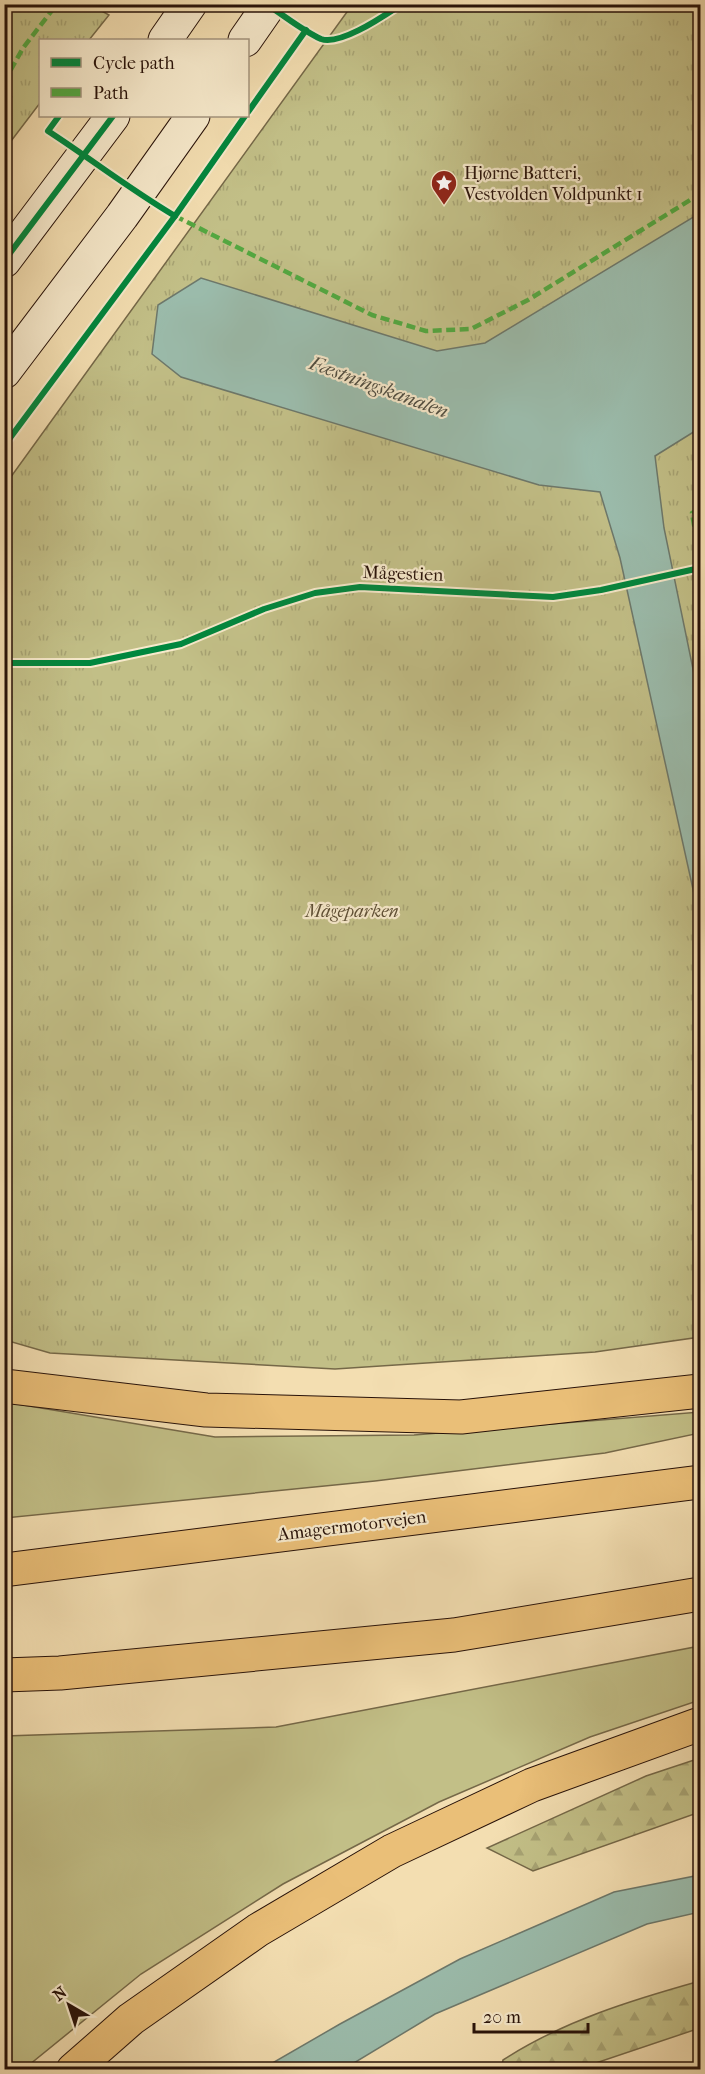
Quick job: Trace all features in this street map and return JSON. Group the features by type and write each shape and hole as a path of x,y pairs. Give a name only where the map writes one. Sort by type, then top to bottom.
{"highway":[{"path":"4,1386 207,1410 461,1417 700,1391"},
{"name":"Amagermotorvejen","path":"4,1570 700,1482"},
{"path":"4,1675 60,1673 454,1635 700,1594"},
{"path":"73,2070 132,2019 258,1930 392,1851 532,1785 700,1724"}],"main road":[{"path":"166,39 190,4"},
{"path":"246,39 270,4"},
{"path":"4,261 112,117"},
{"path":"4,372 123,216 192,117"}],"green space":[{"path":"5,4 91,5 109,15 90,39 39,39 39,104 5,149"},
{"name":"Mågeparken","path":"352,5 700,5 700,1337 595,1352 335,1369 50,1353 5,1340 5,485"},
{"path":"5,1402 215,1437 414,1435 700,1412 700,1433 605,1453 375,1481 5,1518"},
{"path":"700,1646 700,1700 590,1737 439,1802 283,1884 141,1974 24,2069 5,2069 5,1736 276,1727"},
{"path":"700,1758 700,1812 533,1871 487,1848 646,1776"},
{"path":"700,1981 700,2028 578,2069 501,2069 503,2060 574,2023 624,2004"}],"water":[{"name":"Fæstningskanalen","path":"700,213 700,428 655,456 664,528 700,703 700,921 620,558 600,492 539,485 181,377 152,354 158,305 201,278 437,351 485,343"},
{"path":"700,1875 700,1912 647,1924 435,2014 344,2069 262,2069 460,1959 614,1892"}],"marked path":[{"path":"4,82 23,48 57,4"},
{"path":"175,216 372,315 426,331 471,329 528,300 700,194"},
{"path":"700,509 692,513 700,560"}],"cycle path":[{"path":"270,4 269,6 308,32 321,39 330,40 351,34 402,4"},
{"path":"249,111 306,30"},
{"path":"58,117 48,131 175,216"},
{"path":"4,261 112,117"},
{"path":"4,446 175,216 244,117"},
{"name":"Mågestien","path":"4,663 90,663 181,644 264,609 315,593 360,587 553,597 601,590 700,568"}],"place":[{"name":"Hjørne Batteri, Vestvolden Voldpunkt 1","path":"444,206"}]}
